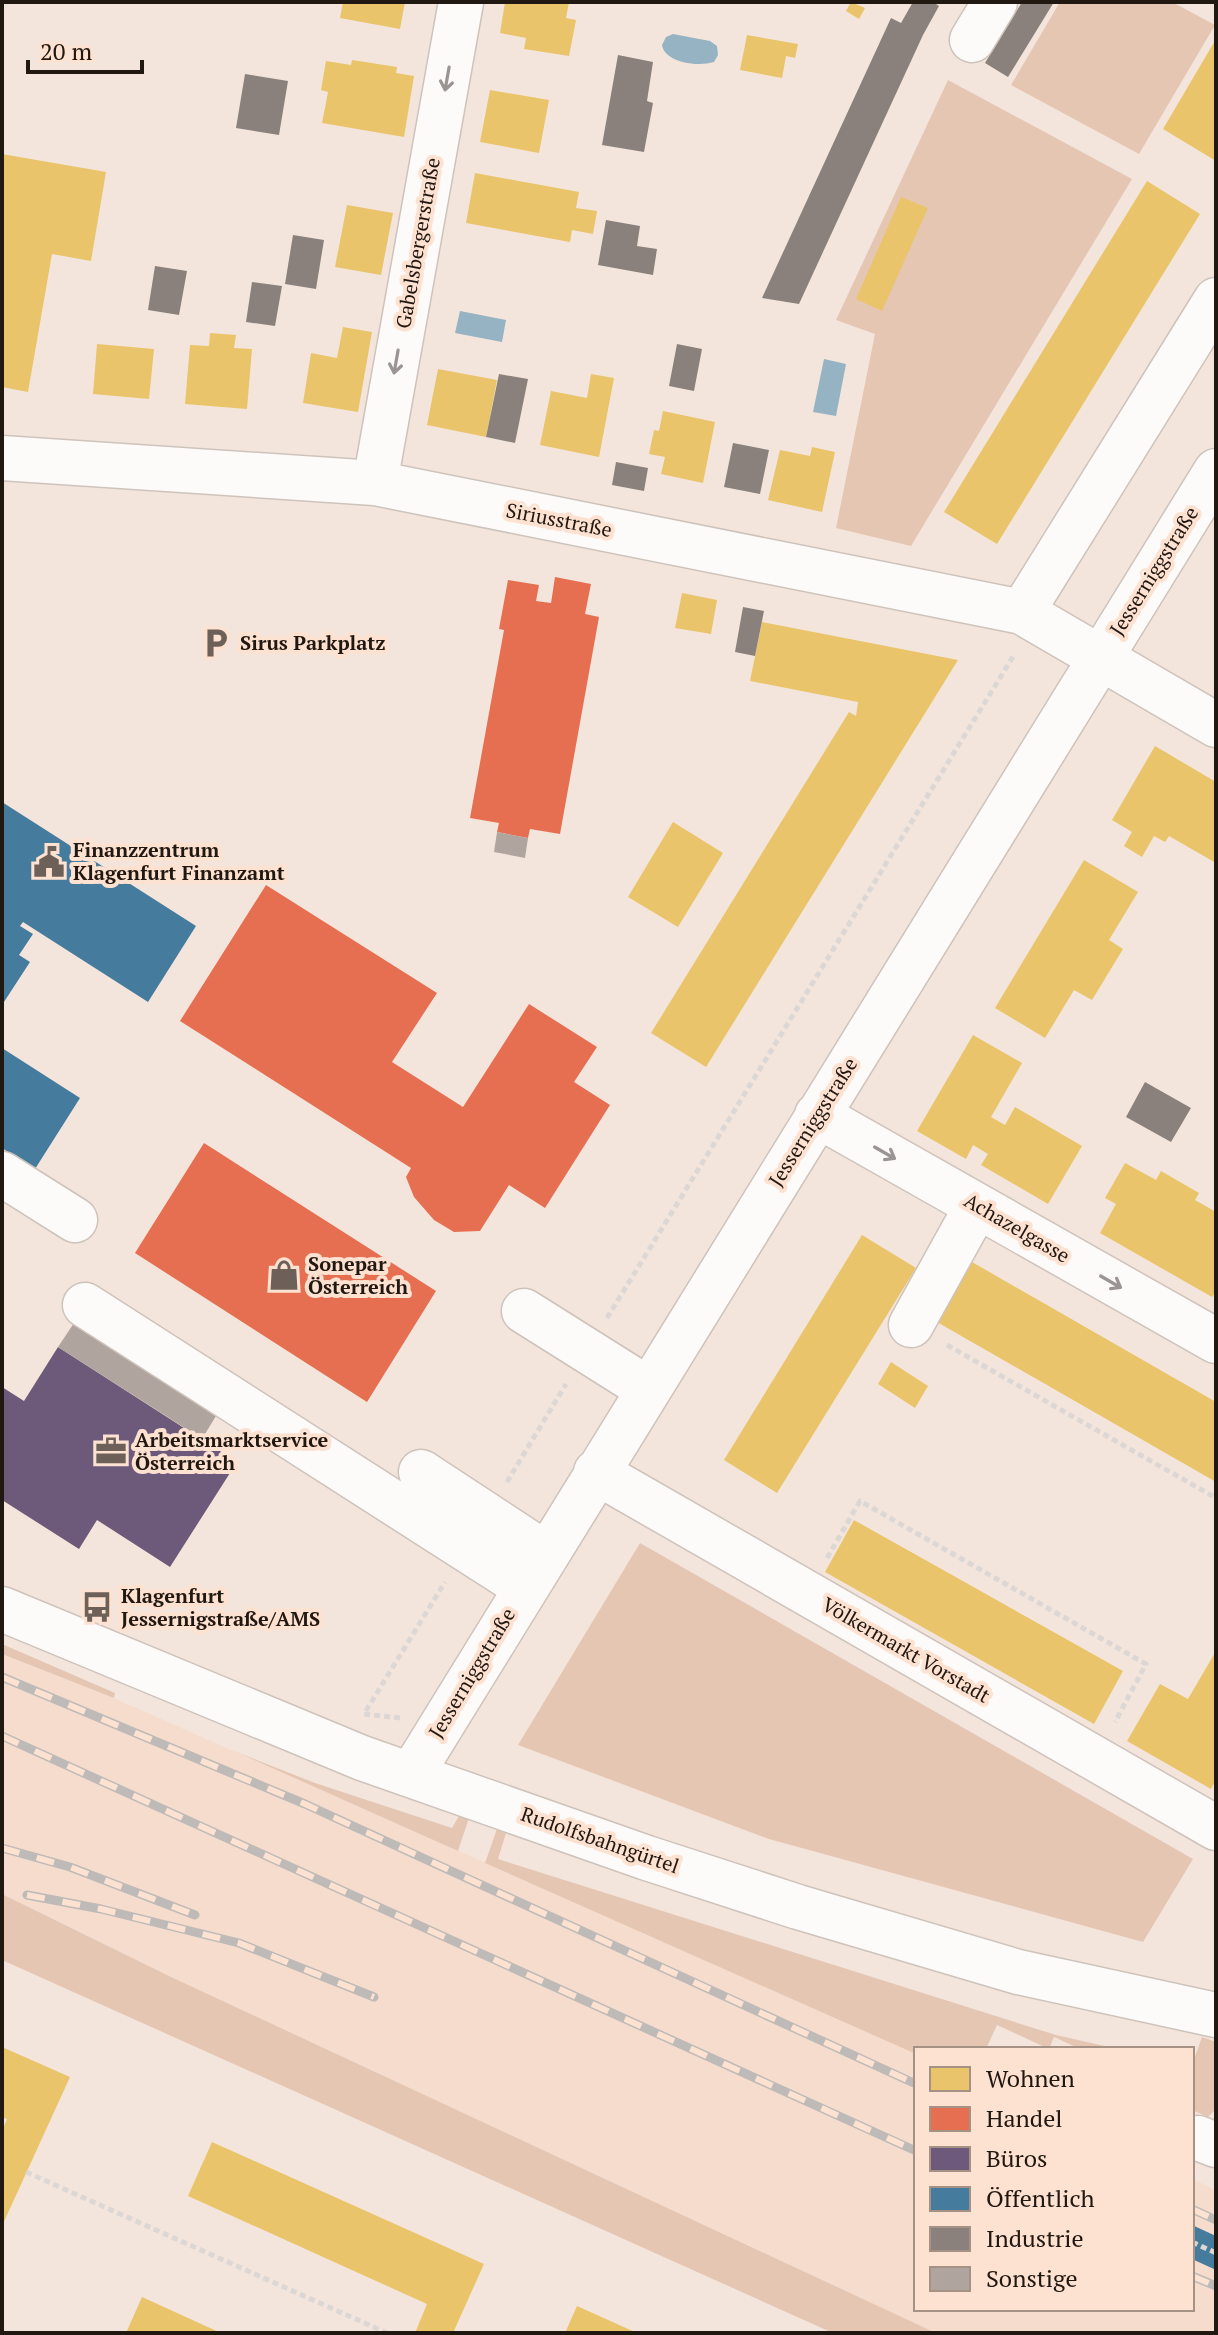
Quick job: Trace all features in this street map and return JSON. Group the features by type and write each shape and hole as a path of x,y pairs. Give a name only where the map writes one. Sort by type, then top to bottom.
{"street":[{"name":"Gabelsbergerstraße","path":"375,483 461,2"},
{"path":"972,40 995,2"},
{"path":"1029,616 1216,300"},
{"name":"Siriusstraße","path":"2,458 375,483 1029,616 1216,725"},
{"name":"Jesserniggstraße","path":"411,1775 1216,471"},
{"name":"Achazelgasse","path":"817,1115 1216,1341"},
{"path":"2,1174 75,1220"},
{"path":"911,1325 977,1206"},
{"path":"85,1305 476,1532 535,1570"},
{"path":"524,1311 648,1389"},
{"path":"421,1472 476,1532"},
{"name":"Völkermarkt Vorstadt","path":"596,1472 1216,1828"},
{"name":"Rudolfsbahngürtel","path":"2,1609 362,1758 647,1858 1018,1972 1212,2005"}],"path":[{"path":"364,1714 1029,616"},
{"path":"911,1325 1216,1498"},
{"path":"807,1593 860,1501 1146,1664 1096,1758"},
{"path":"26,2172 387,2333"},
{"path":"1194,2243 1216,2253"}],"shaded area":[{"path":"1060,2 1172,2 1215,25 1139,154 1011,85"},
{"path":"948,80 1132,179 911,546 836,528 875,334 836,320"},
{"path":"640,1543 1193,1859 1143,1942 769,1839 518,1745"},
{"path":"2,1644 115,1693 114,1698 2,1654"},
{"path":"2,1654 114,1698 914,2053 914,2311 1194,2311 1194,2180 1216,2190 1216,2333 936,2333 169,1976 2,1894"},
{"path":"234,1751 315,1783 452,1828 460,1814 469,1818 458,1851"},
{"path":"497,1829 506,1833 498,1859 1056,2035 1109,2047 1076,2047 1054,2037 1050,2047 1045,2047 997,2025 987,2047 914,2047 914,2053 485,1863"},
{"path":"2,1894 169,1976 936,2333 833,2333 2,1960"},
{"path":"1202,2037 1216,2042 1216,2109 1208,2117 1194,2111 1194,2059"}],"water":[{"path":"673,34 710,41 717,46 718,55 714,62 707,63 691,64 676,60 664,51 662,45 666,37"},
{"path":"460,311 506,320 502,342 455,333"},
{"path":"824,359 846,364 836,416 813,412"}],"building: Wohnen":[{"path":"343,2 405,2 400,29 340,18"},
{"path":"505,2 569,2 566,18 576,20 569,56 524,49 526,38 500,33"},
{"path":"851,2 865,8 859,19 846,11"},
{"path":"747,35 798,44 795,58 786,56 782,78 740,70"},
{"path":"1216,39 1216,161 1163,129"},
{"path":"352,60 397,67 396,73 414,76 404,137 322,123 328,92 321,90 326,61 351,65"},
{"path":"490,90 549,100 539,153 480,142"},
{"path":"2,154 106,172 91,261 52,254 28,392 2,387"},
{"path":"475,173 579,192 576,208 597,211 593,234 572,230 570,242 466,223"},
{"path":"1147,181 1200,214 997,544 944,512"},
{"path":"901,197 928,208 882,311 856,299"},
{"path":"347,205 393,213 381,275 335,267"},
{"path":"343,327 372,332 358,412 303,403 311,353 337,358"},
{"path":"210,333 236,335 234,348 252,349 247,409 185,404 190,345 209,346"},
{"path":"97,344 154,349 149,399 93,394"},
{"path":"438,369 497,380 486,437 427,425"},
{"path":"591,374 614,378 599,457 540,445 551,391 587,398"},
{"path":"663,411 715,422 703,483 661,474 665,457 649,454 654,430 659,431"},
{"path":"812,447 835,452 822,512 768,500 780,450 810,456"},
{"path":"682,593 717,600 711,634 675,628"},
{"path":"762,622 958,660 706,1067 651,1033 849,712 856,716 858,702 750,681"},
{"path":"1155,746 1216,782 1216,863 1169,836 1165,842 1154,836 1142,857 1124,846 1132,832 1112,820"},
{"path":"673,822 723,853 678,927 628,897"},
{"path":"1084,860 1138,892 1109,940 1123,949 1092,1000 1074,990 1045,1038 995,1008"},
{"path":"973,1035 1022,1063 991,1117 1005,1125 1015,1107 1082,1146 1048,1204 981,1165 988,1154 973,1145 966,1159 917,1131"},
{"path":"1125,1163 1156,1180 1161,1171 1199,1193 1195,1200 1216,1212 1216,1291 1212,1297 1100,1233 1116,1204 1105,1198"},
{"path":"862,1235 916,1268 777,1493 724,1460"},
{"path":"958,1254 1216,1402 1216,1482 923,1314"},
{"path":"891,1362 928,1386 915,1408 878,1384"},
{"path":"854,1520 1123,1671 1094,1724 825,1572"},
{"path":"1216,1651 1216,1780 1211,1789 1127,1741 1160,1684 1188,1699"},
{"path":"2,2047 70,2077 2,2226 2,2131 7,2119 2,2117"},
{"path":"212,2142 484,2264 453,2333 415,2333 427,2304 188,2196"},
{"path":"142,2297 221,2333 126,2333"},
{"path":"577,2306 637,2333 565,2333"}],"building: Handel":[{"path":"555,577 591,584 585,614 599,617 560,834 530,829 528,838 497,832 499,823 470,818 504,630 499,629 508,580 539,585 536,601 551,603"},
{"path":"266,885 437,993 392,1062 463,1107 529,1004 597,1047 574,1082 610,1105 545,1208 509,1185 480,1231 454,1232 434,1220 414,1197 406,1177 411,1168 180,1021"},
{"path":"204,1143 436,1291 367,1402 135,1253"}],"building: Büros":[{"name":"Arbeitsmarktservice Österreich","path":"58,1347 237,1462 170,1567 97,1520 79,1549 2,1500 2,1387 24,1401"}],"building: Öffentlich":[{"name":"Finanzzentrum Klagenfurt Finanzamt","path":"2,802 196,926 148,1002 23,922 20,926 33,934 19,955 30,962 2,1005"},
{"path":"2,1048 80,1098 35,1169 2,1148"},
{"path":"1194,2226 1216,2236 1216,2270 1194,2260"}],"building: Industrie":[{"path":"913,2 933,2 939,6 799,304 762,298 891,18 901,23"},
{"path":"1022,2 1054,2 1008,77 985,63"},
{"path":"618,55 653,62 647,101 653,103 644,152 602,145"},
{"path":"245,74 288,81 279,135 236,128"},
{"path":"606,220 640,226 637,246 657,249 653,275 598,265"},
{"path":"293,235 324,240 316,289 285,284"},
{"path":"155,266 187,271 179,315 148,310"},
{"path":"252,282 282,286 275,326 246,322"},
{"path":"677,344 702,349 694,391 669,386"},
{"path":"499,374 528,379 515,443 486,437"},
{"path":"733,443 769,450 760,494 724,487"},
{"path":"616,462 648,468 644,491 612,485"},
{"path":"743,607 764,611 755,656 735,652"},
{"path":"1145,1082 1191,1108 1171,1142 1126,1117"}],"building: Sonstige":[{"path":"497,832 528,838 525,858 494,852"},
{"path":"76,1320 219,1411 202,1439 58,1347"}],"railway":[{"path":"2,1677 305,1804 914,2083"},
{"path":"2,1736 914,2150"},
{"path":"2,1848 70,1867 195,1915"},
{"path":"27,1895 101,1909 239,1943 374,1997"},
{"path":"1194,2210 1216,2220"},
{"path":"1194,2277 1216,2286"}],"place":[{"name":"Sirus Parkplatz","path":"216,643"},
{"name":"Finanzzentrum Klagenfurt Finanzamt","path":"49,862"},
{"name":"Sonepar Österreich","path":"284,1275"},
{"name":"Arbeitsmarktservice Österreich","path":"111,1451"},
{"name":"Klagenfurt Jessernigstraße/AMS","path":"97,1607"}]}
